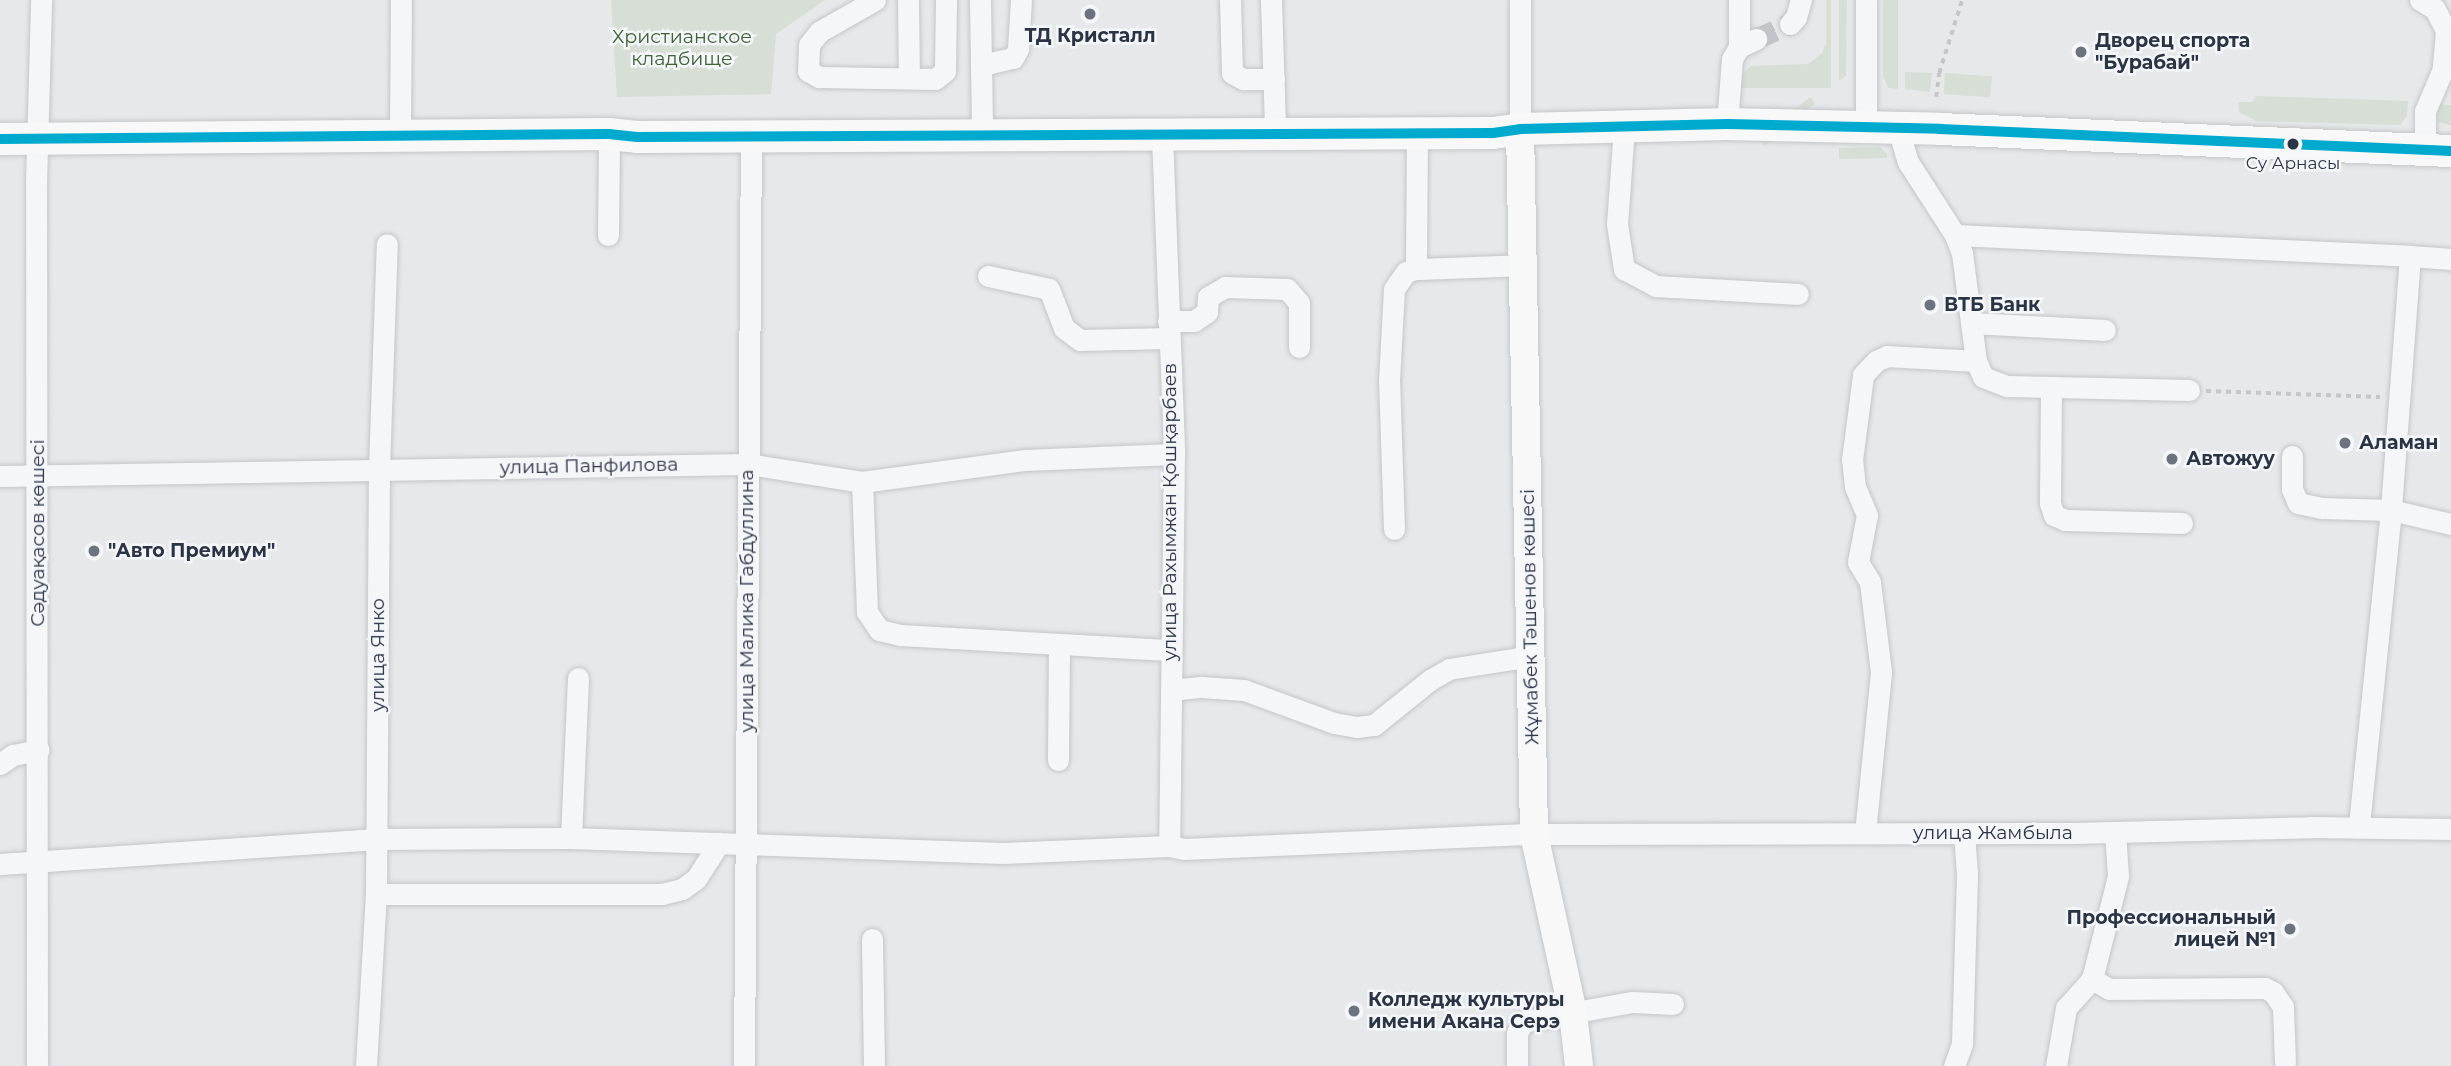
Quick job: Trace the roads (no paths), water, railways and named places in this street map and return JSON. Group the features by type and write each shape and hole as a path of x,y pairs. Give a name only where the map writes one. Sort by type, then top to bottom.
{"highway":[{"path":"0,139 609,134 1417,134 1727,124 1898,128 2438,150"},
{"path":"609,134 639,128 1495,125 1520,129"}],"main road":[{"name":"Жұмабек Тәшенов көшесі","path":"1520,129 1534,834 1573,1013 1579,1066"}],"street":[{"name":"Сәдуақасов көшесі","path":"37,1066 38,139 41,0"},
{"path":"400,135 401,0"},
{"path":"875,0 819,32 809,44 808,71 819,77 935,79 946,71 946,0"},
{"path":"908,0 909,78"},
{"path":"980,0 982,127"},
{"path":"982,65 1013,58 1018,49 1020,0"},
{"path":"1230,0 1232,73 1242,79 1274,79"},
{"path":"1271,0 1275,126"},
{"path":"1520,0 1520,129"},
{"path":"1727,124 1731,66 1748,43 1739,0"},
{"path":"1790,24 1796,17 1801,0"},
{"path":"1866,0 1866,127"},
{"path":"2420,0 2435,9 2446,31 2443,69 2425,111 2438,150"},
{"path":"1624,127 1617,224 1624,269 1656,286 1798,294"},
{"path":"1898,128 1908,162 1955,235 1967,271 1976,361 1983,377 1998,385 2189,390"},
{"path":"608,235 609,134"},
{"path":"1416,269 1417,134"},
{"name":"улица Рахымжан Қошқарбаев","path":"1162,135 1174,454 1169,846"},
{"name":"улица Малика Габдуллина","path":"744,1066 751,136"},
{"path":"1955,235 2451,259"},
{"name":"улица Янко","path":"366,1066 376,894 379,468 387,244"},
{"path":"2359,827 2391,510 2410,256"},
{"path":"1394,529 1389,381 1394,289 1406,272 1416,269 1523,265"},
{"path":"988,276 1049,289 1064,328 1080,340 1169,330 1194,321 1207,312 1208,297 1225,286 1287,289 1299,303 1299,346"},
{"path":"1972,323 2105,330"},
{"path":"1865,833 1881,672 1870,582 1858,562 1867,515 1855,486 1852,460 1863,375 1875,360 1887,356 1976,361"},
{"path":"2052,387 2050,503 2054,515 2065,520 2182,523"},
{"name":"улица Панфилова","path":"0,476 748,464 862,482 1024,460 1174,454"},
{"path":"2292,456 2292,489 2298,503 2322,508 2391,510 2451,524"},
{"path":"862,482 867,612 879,629 901,635 1171,650"},
{"path":"1058,760 1059,644"},
{"path":"1171,690 1201,687 1244,690 1334,723 1357,727 1374,725 1430,680 1449,669 1531,656"},
{"path":"571,838 578,678"},
{"path":"0,764 13,755 39,750"},
{"name":"улица Жамбыла","path":"38,861 377,839 571,838 1003,853 1169,846 1184,849 1534,834 2115,832 2359,827 2451,829"},
{"path":"2056,1066 2066,1007 2092,979 2118,876 2115,832"},
{"path":"1954,1066 1962,1044 1967,874 1964,833"},
{"path":"376,894 662,894 682,888 696,878 719,843"},
{"path":"0,864 38,861"},
{"path":"872,939 874,1066"},
{"path":"2092,979 2109,989 2265,988 2273,992 2283,1007 2285,1062"},
{"path":"1517,1066 1517,1033 1522,1023 1632,1002 1673,1004"}],"tunnel":[{"path":"1756,39 1790,24"}],"place":[{"name":"ТД Кристалл","path":"1090,14"},
{"name":"Дворец спорта \"Бурабай\"","path":"2081,52"},
{"name":"Су Арнасы","path":"2293,144"},
{"name":"ВТБ Банк","path":"1930,305"},
{"name":"Аламан","path":"2345,443"},
{"name":"Автожуу","path":"2172,459"},
{"name":"\"Авто Премиум\"","path":"94,551"},
{"name":"Профессиональный лицей №1","path":"2290,929"},
{"name":"Колледж культуры имени Акана Серэ","path":"1354,1011"}],"park label":[{"name":"Христианское кладбище","path":"682,48"}]}
